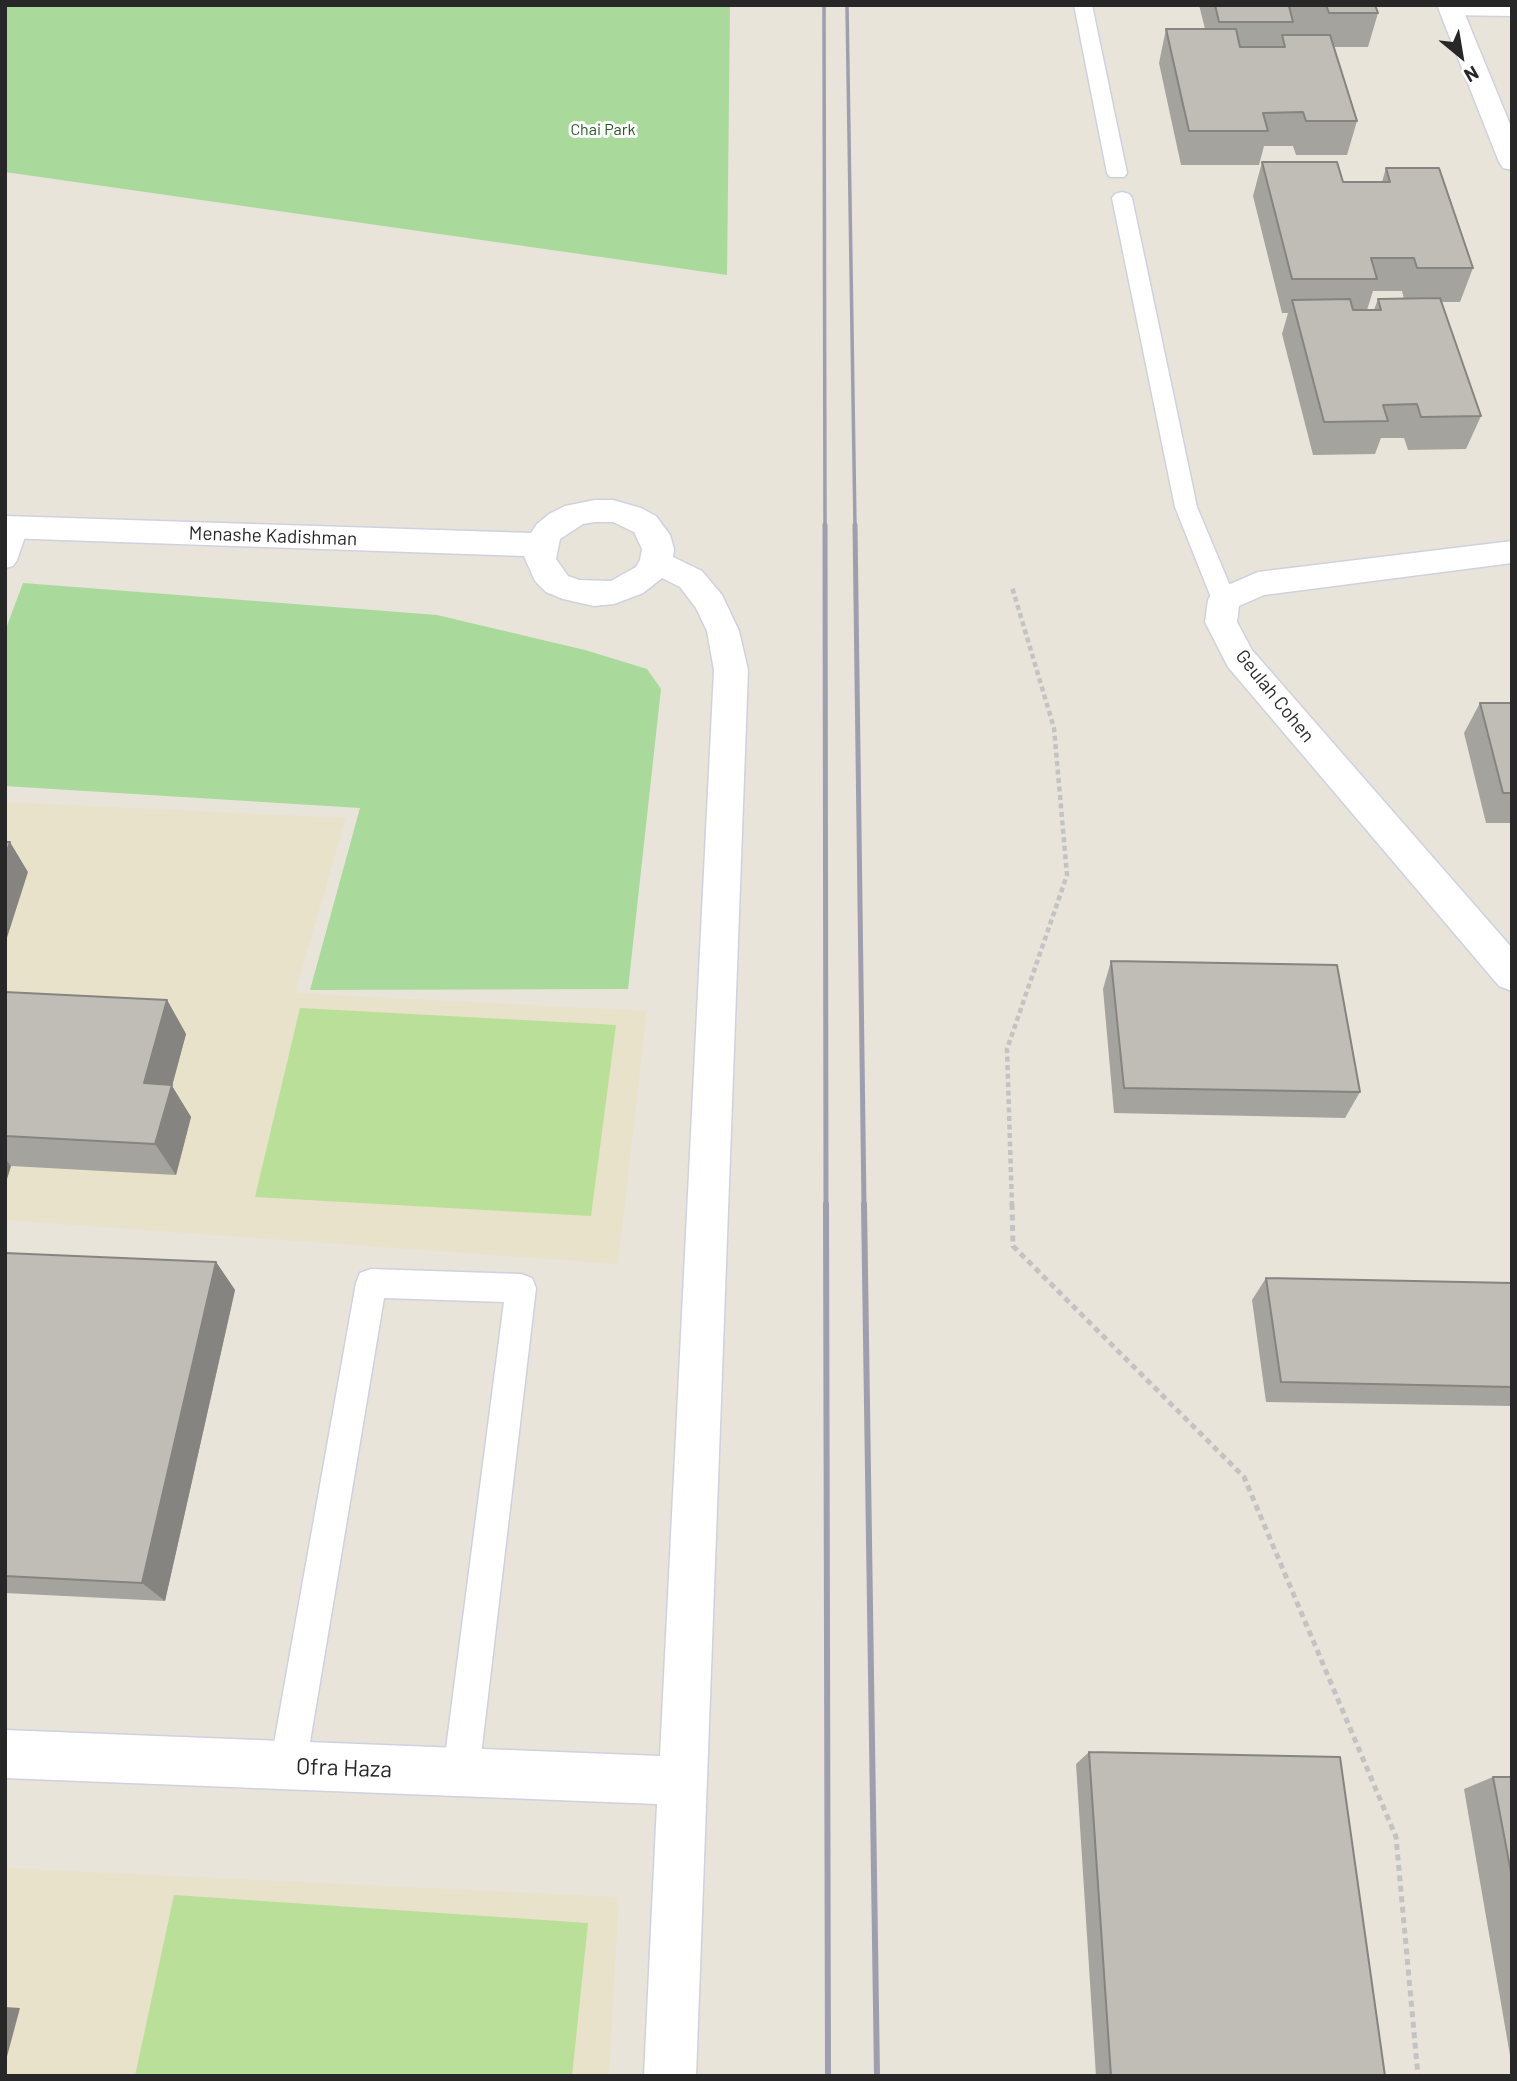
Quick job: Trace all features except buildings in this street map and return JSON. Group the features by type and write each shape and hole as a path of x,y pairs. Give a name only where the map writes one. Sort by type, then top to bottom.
{"street":[{"path":"1450,8 1512,162"},
{"path":"614,511 631,516 650,530 658,548 656,562 647,575 632,586 614,592 594,594 574,591 557,584 546,573 540,559 541,545 548,532 576,514 614,511"},
{"name":"Menashe Kadishman","path":"11,527 541,545"},
{"path":"1224,600 1258,584 1512,552"},
{"path":"656,562 691,579 710,603 723,631 731,670 670,2076"},
{"name":"Geulah Cohen","path":"1224,600 1221,622 1240,659 1512,975"},
{"name":"Ofra Haza","path":"5,1754 683,1781"}],"lane":[{"path":"1083,5 1117,173"},
{"path":"1450,8 1512,11"},
{"path":"1122,198 1186,507 1224,600"},
{"path":"5,560 11,527"},
{"path":"288,1766 371,1283 521,1288 461,1772"}],"path":[{"path":"1012,587 1054,728 1067,875 1007,1049 1013,1246 1244,1477 1396,1837 1418,2076"}],"shaded area":[{"path":"5,802 346,818 295,993 647,1011 618,1264 5,1220"},
{"path":"5,1868 619,1897 609,2076 5,2076"}],"green space":[{"name":"Chai Park","path":"5,5 730,5 727,275 5,172"},
{"path":"23,583 437,615 585,650 647,669 661,689 628,989 310,990 360,808 5,786 5,631"},
{"path":"300,1008 616,1025 591,1216 255,1197"},
{"path":"174,1895 588,1923 572,2076 135,2076"}],"railway":[{"path":"824,5 825,527"},
{"path":"847,5 855,527"},
{"path":"825,525 826,1206"},
{"path":"855,525 864,1206"},
{"path":"826,1204 828,2076"},
{"path":"864,1204 877,2076"}]}
